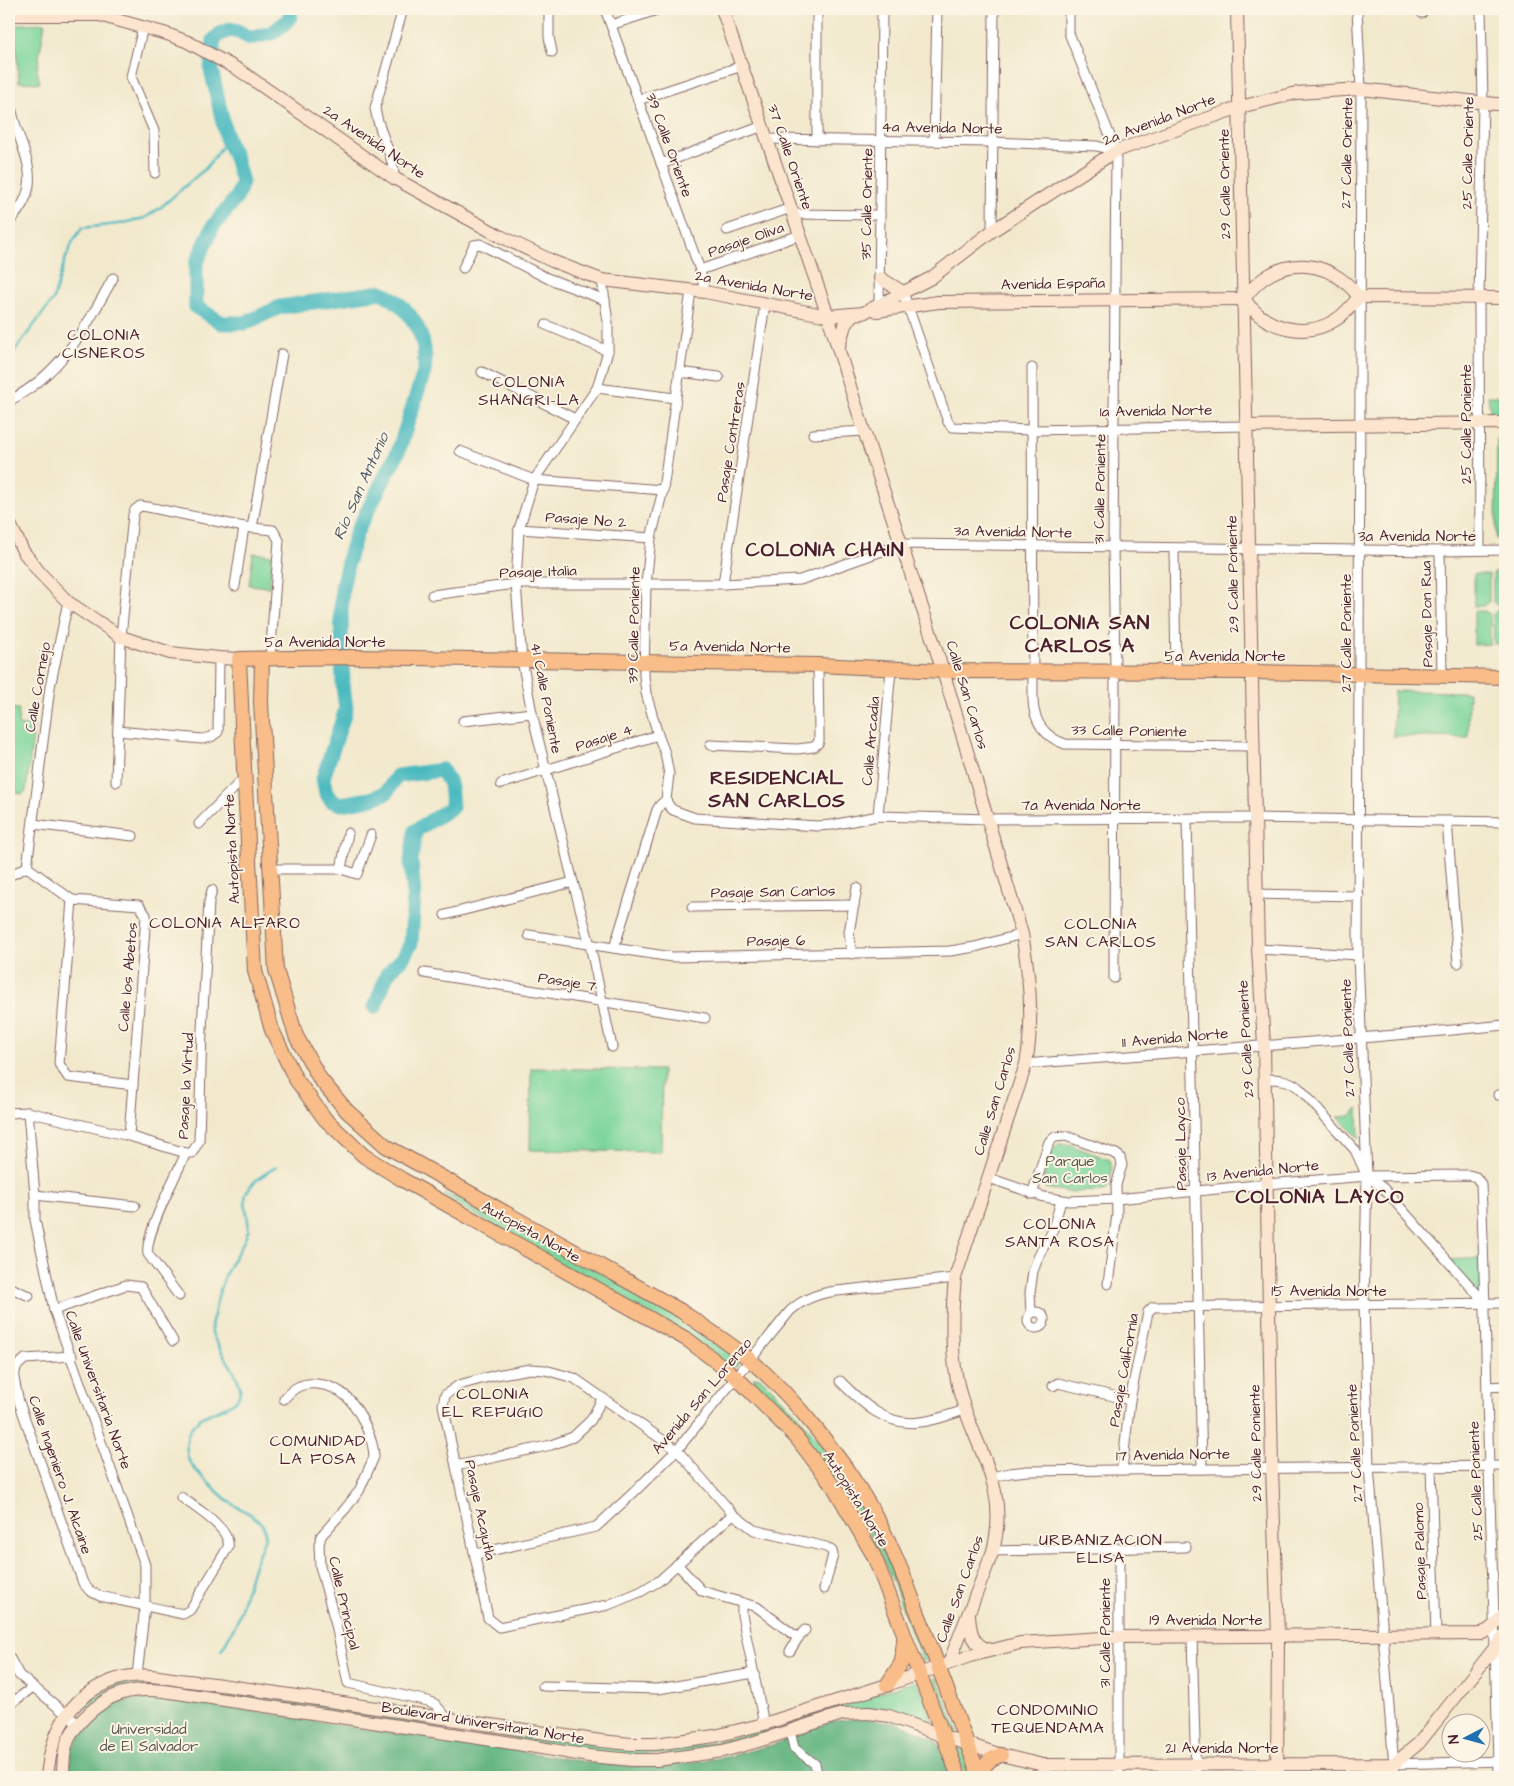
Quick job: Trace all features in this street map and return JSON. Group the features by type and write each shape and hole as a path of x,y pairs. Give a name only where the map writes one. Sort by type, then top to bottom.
{"main road":[{"name":"37 Calle Oriente","path":"722,9 828,316"},
{"name":"29 Calle Oriente","path":"1237,9 1244,299"},
{"name":"2a Avenida Norte","path":"9,15 99,15 167,34 188,42 247,75 394,178 500,236 552,261 602,280 705,292 828,316 858,314"},
{"name":"2a Avenida Norte","path":"880,308 903,292 931,278 992,231 1116,151 1240,107 1296,93 1361,89 1505,105"},
{"path":"1359,297 1336,320 1316,328 1301,330 1285,328 1265,320 1249,307 1244,299 1250,290 1266,276 1275,271 1295,266 1316,267 1332,272 1345,281 1359,297 1505,298"},
{"path":"880,278 903,292"},
{"path":"931,278 929,292 938,302"},
{"name":"Avenida España","path":"858,314 880,308 938,302 1244,299"},
{"name":"29 Calle Poniente","path":"1244,299 1254,818 1258,949 1264,1045 1272,1468 1278,1636 1277,1777"},
{"path":"838,348 845,325 858,314"},
{"name":"Calle San Carlos","path":"828,316 943,671 1022,934 1029,971 1029,1047 1026,1064 955,1278 953,1304 953,1359 961,1400 992,1477 998,1502 997,1534 993,1551 969,1613 944,1665"},
{"name":"1a Avenida Norte","path":"1245,426 1505,423"},
{"name":"5a Avenida Norte","path":"9,522 24,551 40,574 68,602 121,637 170,653 219,658 266,659 354,657 818,665 943,671 1251,672 1505,677"},
{"name":"Autopista Norte","path":"239,658 255,971 272,1030 295,1078 325,1119 364,1156 688,1340 736,1377 796,1437 834,1487 874,1556 959,1777"},
{"name":"Autopista Norte","path":"266,659 261,702 276,970 296,1036 320,1079 347,1111 386,1146 681,1311 750,1360 780,1390 813,1426 842,1464 871,1508 900,1564 944,1665 967,1744 981,1777"},
{"path":"407,1182 416,1183 422,1179 422,1171 417,1163"},
{"path":"444,1201 439,1194 440,1190 444,1188 474,1202 481,1199"},
{"path":"1494,1626 1505,1612"},
{"path":"969,1613 971,1635 980,1646 992,1650"},
{"name":"19 Avenida Norte","path":"920,1674 992,1650 1020,1643 1119,1637 1480,1634 1488,1632 1494,1626"},
{"path":"887,1685 902,1662 904,1631"},
{"path":"1394,1764 1419,1743 1505,1635"},
{"name":"Boulevard Universitaria Norte","path":"47,1777 51,1748 66,1715 84,1696 116,1679 137,1675 218,1684 631,1744 655,1744 699,1739 764,1724 920,1674"},
{"name":"Boulevard Universitaria Norte","path":"62,1777 66,1746 78,1724 106,1699 142,1689 499,1740 589,1756 626,1759 657,1760 699,1755 755,1742 836,1715 858,1712 889,1716 943,1736"},
{"name":"21 Avenida Norte","path":"943,1736 1001,1755 1044,1765 1119,1771 1196,1764 1394,1764"},
{"path":"981,1777 987,1762 1001,1755"}],"street":[{"path":"394,178 394,168 376,122 375,108 403,9"},
{"path":"550,9 549,37 552,52"},
{"name":"39 Calle Oriente","path":"605,9 700,270 705,292"},
{"path":"611,26 660,9"},
{"path":"817,9 818,140"},
{"name":"35 Calle Oriente","path":"880,308 882,9"},
{"path":"934,141 937,9"},
{"path":"992,231 994,9"},
{"name":"31 Calle Poniente","path":"1069,9 1068,34 1116,151 1113,299 1114,427 1112,547 1116,745 1114,978"},
{"name":"27 Calle Oriente","path":"1357,9 1361,89 1359,297"},
{"name":"25 Calle Oriente","path":"1479,298 1483,102 1481,9"},
{"path":"143,27 131,77 153,128 155,173"},
{"path":"638,100 742,66"},
{"path":"9,96 14,121 30,166 30,177 24,200 15,216 9,222"},
{"path":"661,164 762,126"},
{"name":"4a Avenida Norte","path":"767,140 992,142 1097,146 1116,151"},
{"path":"727,230 792,211 880,215"},
{"name":"Pasaje Oliva","path":"700,270 800,235"},
{"path":"463,268 474,245 480,244 547,278 605,300"},
{"path":"9,401 35,385 68,352 88,326 113,278"},
{"name":"41 Calle Poniente","path":"602,280 608,322 608,351 597,388 534,480 519,529 516,584 522,660 532,714 590,945 612,1047"},
{"name":"39 Calle Poniente","path":"614,948 656,810 666,800 669,774 665,753 646,693 644,675 646,584 651,538 662,490 691,291"},
{"name":"1a Avenida Norte","path":"903,292 948,422 952,427 1032,430 1245,426"},
{"name":"27 Calle Poniente","path":"1359,297 1360,674 1358,955 1367,1176 1364,1304 1369,1467 1395,1777"},
{"name":"25 Calle Poniente","path":"1479,298 1480,550"},
{"name":"Pasaje Contreras","path":"723,584 766,304"},
{"path":"546,325 608,351"},
{"path":"235,586 282,354"},
{"name":"33 Calle Poniente","path":"1032,368 1033,672 1034,707 1036,717 1042,729 1050,737 1065,744 1253,746"},
{"path":"482,372 575,419"},
{"path":"678,372 719,377"},
{"path":"597,388 675,398"},
{"path":"813,434 864,431"},
{"path":"460,451 534,480 662,490"},
{"path":"116,782 121,637 135,510 140,506 148,507 248,528 273,530 279,540 266,659"},
{"name":"Pasaje No 2","path":"519,529 651,538"},
{"name":"3a Avenida Norte","path":"646,584 723,584 800,580 902,544 1440,551 1505,550"},
{"path":"1174,548 1176,672"},
{"name":"Pasaje Don Rua","path":"1440,551 1442,676"},
{"name":"Pasaje Italia","path":"432,595 516,584 646,584"},
{"name":"Calle Cornejo","path":"27,867 50,687 68,602"},
{"path":"118,731 202,739 211,737 218,732 219,658"},
{"path":"710,745 797,749 814,747 819,742 818,665"},
{"name":"Calle Arcadia","path":"878,816 891,669"},
{"path":"463,720 532,714"},
{"name":"Pasaje 4","path":"502,784 658,735"},
{"path":"199,824 238,784 244,784"},
{"name":"7a Avenida Norte","path":"666,800 673,810 695,818 817,826 878,816 988,819 1254,818 1505,822"},
{"name":"Pasaje Layco","path":"1187,819 1202,1469"},
{"path":"1447,821 1458,963"},
{"path":"33,824 133,836"},
{"path":"341,869 348,833"},
{"path":"270,869 341,869 357,874 371,835"},
{"path":"9,876 27,867 72,900 59,1064 68,1077 132,1085"},
{"path":"445,915 573,882"},
{"name":"Pasaje San Carlos","path":"852,954 849,932 857,888"},
{"name":"Pasaje la Virtud","path":"9,1113 28,1112 192,1153 199,1141 202,1029 209,902 212,890"},
{"path":"1256,894 1359,896"},
{"name":"Calle los Abetos","path":"72,900 139,905 146,915 129,1136"},
{"name":"Pasaje San Carlos","path":"692,907 854,904"},
{"name":"Pasaje 6","path":"529,935 672,957 950,951 975,948 1022,934"},
{"path":"1258,949 1358,955"},
{"name":"Pasaje 7","path":"424,973 705,1018"},
{"name":"11 Avenida Norte","path":"1026,1064 1505,1025"},
{"path":"1264,1079 1284,1079 1300,1089 1355,1150 1367,1176 1383,1188 1485,1303"},
{"name":"Calle Universitaria Norte","path":"28,1112 35,1195 35,1220 54,1310 145,1565 145,1606 137,1675"},
{"path":"1032,1194 1049,1142 1053,1138 1063,1135 1120,1157 1122,1165 1116,1185 1117,1214 1108,1284"},
{"path":"179,1296 148,1254 147,1249 154,1225 186,1153"},
{"name":"13 Avenida Norte","path":"989,1178 1032,1194 1061,1200 1117,1199 1367,1176 1469,1175 1476,1177 1481,1184"},
{"name":"25 Calle Poniente","path":"1481,1184 1494,1626 1501,1682 1501,1762 1498,1777"},
{"path":"35,1195 135,1206"},
{"path":"1031,1313 1030,1293 1033,1271 1040,1253 1052,1232 1061,1200"},
{"name":"Avenida San Lorenzo","path":"476,1554 596,1527 677,1450 790,1312 810,1297 837,1291 955,1278"},
{"path":"54,1310 126,1285 141,1287 173,1341"},
{"path":"9,1287 29,1296"},
{"name":"15 Avenida Norte","path":"1153,1307 1270,1304 1505,1303"},
{"name":"Pasaje California","path":"1122,1470 1130,1400 1148,1312 1153,1307"},
{"name":"Calle Ingeniero J. Alcaine","path":"72,1356 25,1359 16,1368 14,1379 19,1402 83,1583 100,1596 145,1606"},
{"name":"Pasaje Acajutla","path":"602,1399 574,1378 545,1370 530,1369 496,1375 459,1385 445,1395 443,1405 488,1618 500,1627 608,1605 640,1592 659,1580 677,1564"},
{"path":"840,1381 861,1402 879,1414 903,1423 920,1422 966,1410"},
{"name":"Calle Principal","path":"284,1399 292,1390 299,1386 314,1383 334,1387 351,1401 362,1418 374,1452 359,1491 321,1536 320,1566 336,1626 348,1683 428,1701 435,1704 447,1718"},
{"path":"1053,1386 1058,1383 1130,1400"},
{"path":"1487,1387 1505,1386"},
{"path":"456,1466 551,1445 573,1437 591,1420 602,1399 677,1450 733,1514 754,1530 826,1547 832,1551 833,1555 824,1589"},
{"name":"Pasaje Palomo","path":"1431,1466 1436,1635"},
{"name":"17 Avenida Norte","path":"992,1477 1027,1471 1505,1466"},
{"path":"145,1606 186,1613 190,1610 228,1547 224,1533 218,1525 181,1498"},
{"path":"733,1514 677,1564 702,1591 757,1607 798,1638"},
{"path":"993,1551 1186,1547"},
{"name":"31 Calle Poniente","path":"1119,1548 1119,1771"},
{"path":"742,1603 742,1615 764,1724"},
{"path":"790,1651 805,1630"},
{"path":"1192,1636 1196,1777"},
{"path":"9,1658 19,1675 78,1724"},
{"path":"543,1686 658,1689 754,1674"},
{"path":"9,1705 33,1687"},
{"path":"790,1731 794,1748 815,1764 818,1777"},
{"name":"21 Avenida Norte","path":"1394,1764 1501,1762"}],"green space":[{"path":"45,23 37,70 40,83 19,82 15,30 17,25"},
{"path":"1488,396 1505,396 1505,414 1490,412"},
{"path":"1497,438 1505,438 1505,539 1496,539"},
{"path":"253,553 273,555 269,587 249,585"},
{"path":"1493,573 1505,573 1505,606 1498,606 1493,602"},
{"path":"1474,574 1489,574 1489,602 1485,606 1474,606"},
{"path":"1497,610 1505,610 1505,644 1494,644 1493,614"},
{"path":"1474,611 1485,611 1490,614 1490,644 1474,645"},
{"path":"1394,691 1469,692 1468,738 1393,736"},
{"path":"9,708 19,709 18,725 34,727 26,791 22,794 16,793 9,768"},
{"path":"531,1068 662,1070 661,1152 530,1150"},
{"path":"1358,1108 1359,1139 1338,1117 1350,1116"},
{"name":"Parque San Carlos","path":"1059,1144 1068,1144 1110,1160 1112,1171 1106,1190 1069,1192 1045,1188 1044,1178 1047,1164 1052,1151"},
{"path":"445,1193 473,1206 479,1205 677,1316 736,1358 737,1366 732,1367 444,1196"},
{"path":"1484,1258 1485,1303 1447,1260"},
{"path":"754,1377 761,1378 793,1410 840,1469 878,1532 931,1658 922,1662 893,1581 864,1523 848,1497 753,1384"},
{"path":"935,1677 959,1733 948,1729 930,1682"},
{"path":"150,1680 636,1749 687,1747 732,1738 766,1728 769,1733 749,1740 682,1754 620,1755 154,1686 87,1710 84,1707 96,1695 115,1685 131,1681"},
{"path":"914,1682 919,1683 934,1725 895,1711 876,1708 781,1728 778,1726 778,1723"},
{"name":"Universidad de El Salvador","path":"149,1697 236,1708 599,1764 635,1766 667,1766 726,1757 775,1744 833,1721 861,1718 897,1723 923,1733 939,1744 952,1777 69,1777 71,1750 88,1721 114,1703"},
{"path":"954,1747 967,1751 977,1777 965,1777"}],"waterway":[{"name":"Río San Antonio","path":"291,9 290,17 272,33 250,38 230,30 220,34 214,40 211,69 227,140 235,157 242,182 237,197 213,226 196,264 196,307 222,323 245,323 280,307 381,292 392,298 410,315 421,336 424,347 424,372 398,452 357,531 349,557 342,588 341,613 343,685 346,709 323,778 326,793 332,801 341,804 370,799 386,793 397,776 442,770 450,784 452,807 415,831 411,861 414,896 411,943 403,958 387,974 375,1007"},
{"path":"9,358 53,300 65,260 73,241 82,228 118,224 145,218 160,208 206,168 227,140"},
{"path":"221,1651 237,1621 253,1568 264,1541 265,1530 258,1520 227,1500 194,1467 187,1456 187,1437 192,1426 201,1418 230,1405 237,1399 240,1391 237,1377 211,1331 212,1324 218,1296 225,1277 248,1231 249,1226 245,1203 248,1189 263,1175 276,1167"}],"district":[{"name":"COLONIA CISNEROS","path":"104,344"},
{"name":"COLONIA SHANGRI-LA","path":"529,391"},
{"name":"COLONIA CHAIN","path":"825,550"},
{"name":"COLONIA SAN CARLOS A","path":"1080,634"},
{"name":"RESIDENCIAL SAN CARLOS","path":"777,790"},
{"name":"COLONIA ALFARO","path":"225,923"},
{"name":"COLONIA SAN CARLOS","path":"1101,933"},
{"name":"COLONIA LAYCO","path":"1320,1197"},
{"name":"COLONIA SANTA ROSA","path":"1060,1233"},
{"name":"COLONIA EL REFUGIO","path":"493,1403"},
{"name":"COMUNIDAD LA FOSA","path":"318,1450"},
{"name":"URBANIZACIÓN ELISA","path":"1101,1549"},
{"name":"CONDOMINIO TEQUENDAMA","path":"1048,1719"}]}
